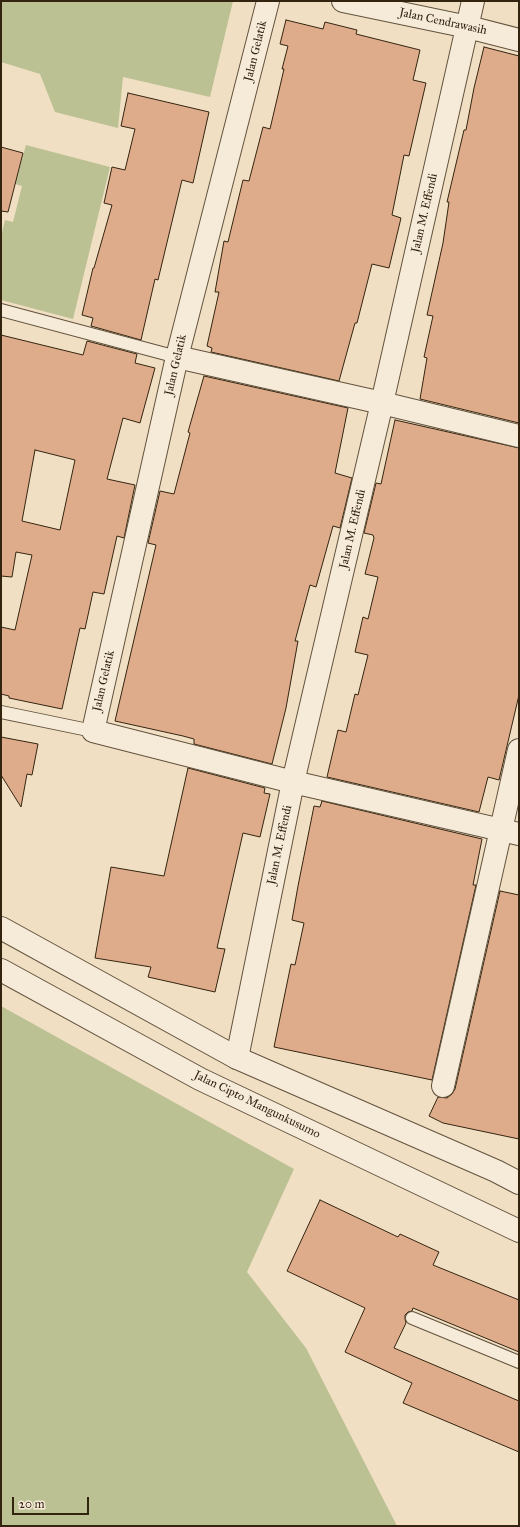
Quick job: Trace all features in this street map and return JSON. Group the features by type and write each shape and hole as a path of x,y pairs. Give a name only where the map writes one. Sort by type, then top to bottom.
{"street":[{"name":"Jalan Gelatik","path":"93,731 177,357 268,1"},
{"name":"Jalan Cendrawasih","path":"343,1 468,27 519,40"},
{"name":"Jalan M. Effendi","path":"237,1058 293,782 382,403 473,1"},
{"path":"177,357 382,403 519,436"},
{"path":"93,731 293,782 510,832"},
{"path":"443,1086 510,832 519,750"},
{"path":"1,928 237,1058 496,1171 519,1183"},
{"name":"Jalan Cipto Mangunkusumo","path":"1,970 200,1079 519,1230"}],"lane":[{"path":"1,310 177,357"},
{"path":"1,712 93,731"},
{"path":"412,1318 519,1362"}],"green space":[{"path":"1,1 233,1 210,97 123,77 118,128 55,112 40,74 1,62"},
{"path":"26,145 110,167 73,319 1,300 1,237 5,220 13,222 22,186 15,184"},
{"path":"1,1006 294,1169 247,1272 306,1348 397,1526 1,1526"}],"building":[{"path":"286,20 323,29 325,22 357,30 356,34 420,50 413,80 426,83 409,156 404,155 392,215 401,218 389,268 372,264 357,323 355,323 339,381 211,352 212,348 207,346 219,292 215,292 224,241 228,242 243,180 249,181 263,127 270,129 288,46 280,44"},
{"path":"484,47 519,56 519,423 420,399 427,358 424,357 433,316 427,315 443,243 449,202 447,202 464,130 466,130"},
{"path":"128,93 209,112 193,183 182,180 158,280 155,279 141,340 91,326 93,318 82,315 93,268 112,205 104,203 112,167 125,170 135,129 121,126"},
{"path":"1,147 23,153 8,212 1,211"},
{"path":"1,335 83,355 87,341 137,354 135,363 155,368 140,423 123,418 107,479 135,485 124,538 117,536 104,594 93,592 85,629 80,628 62,709 9,698 9,696 1,694 1,627 15,630 32,555 16,552 12,577 1,576","holes":["35,450 75,460 60,530 22,521"]},
{"path":"204,376 348,408 335,473 352,478 340,528 333,526 316,587 310,585 295,641 298,641 286,708 272,764 194,744 194,739 115,721 156,545 148,543 160,491 174,494 190,433 188,432"},
{"path":"395,420 519,448 519,695 499,780 488,777 479,812 327,777 338,730 346,732 355,694 358,695 368,655 355,652 363,617 368,619 378,577 365,574 374,538 373,535 364,533 376,483 381,484"},
{"path":"1,737 38,744 32,775 27,774 21,807 1,775"},
{"path":"188,768 265,788 264,793 270,794 260,837 243,833 217,948 225,949 215,992 148,977 151,967 95,958 111,867 164,876"},
{"path":"322,801 482,839 473,885 476,885 432,1080 274,1047 291,964 295,965 304,923 292,920 298,886 314,806 320,807"},
{"path":"500,891 519,895 519,1139 443,1123 429,1116 438,1097 447,1098 455,1089"},
{"path":"320,1200 398,1237 400,1234 439,1252 433,1265 519,1300 519,1352 413,1308 412,1311 405,1315 406,1323 394,1348 519,1401 519,1452 403,1403 412,1383 345,1352 365,1308 287,1271"}]}
